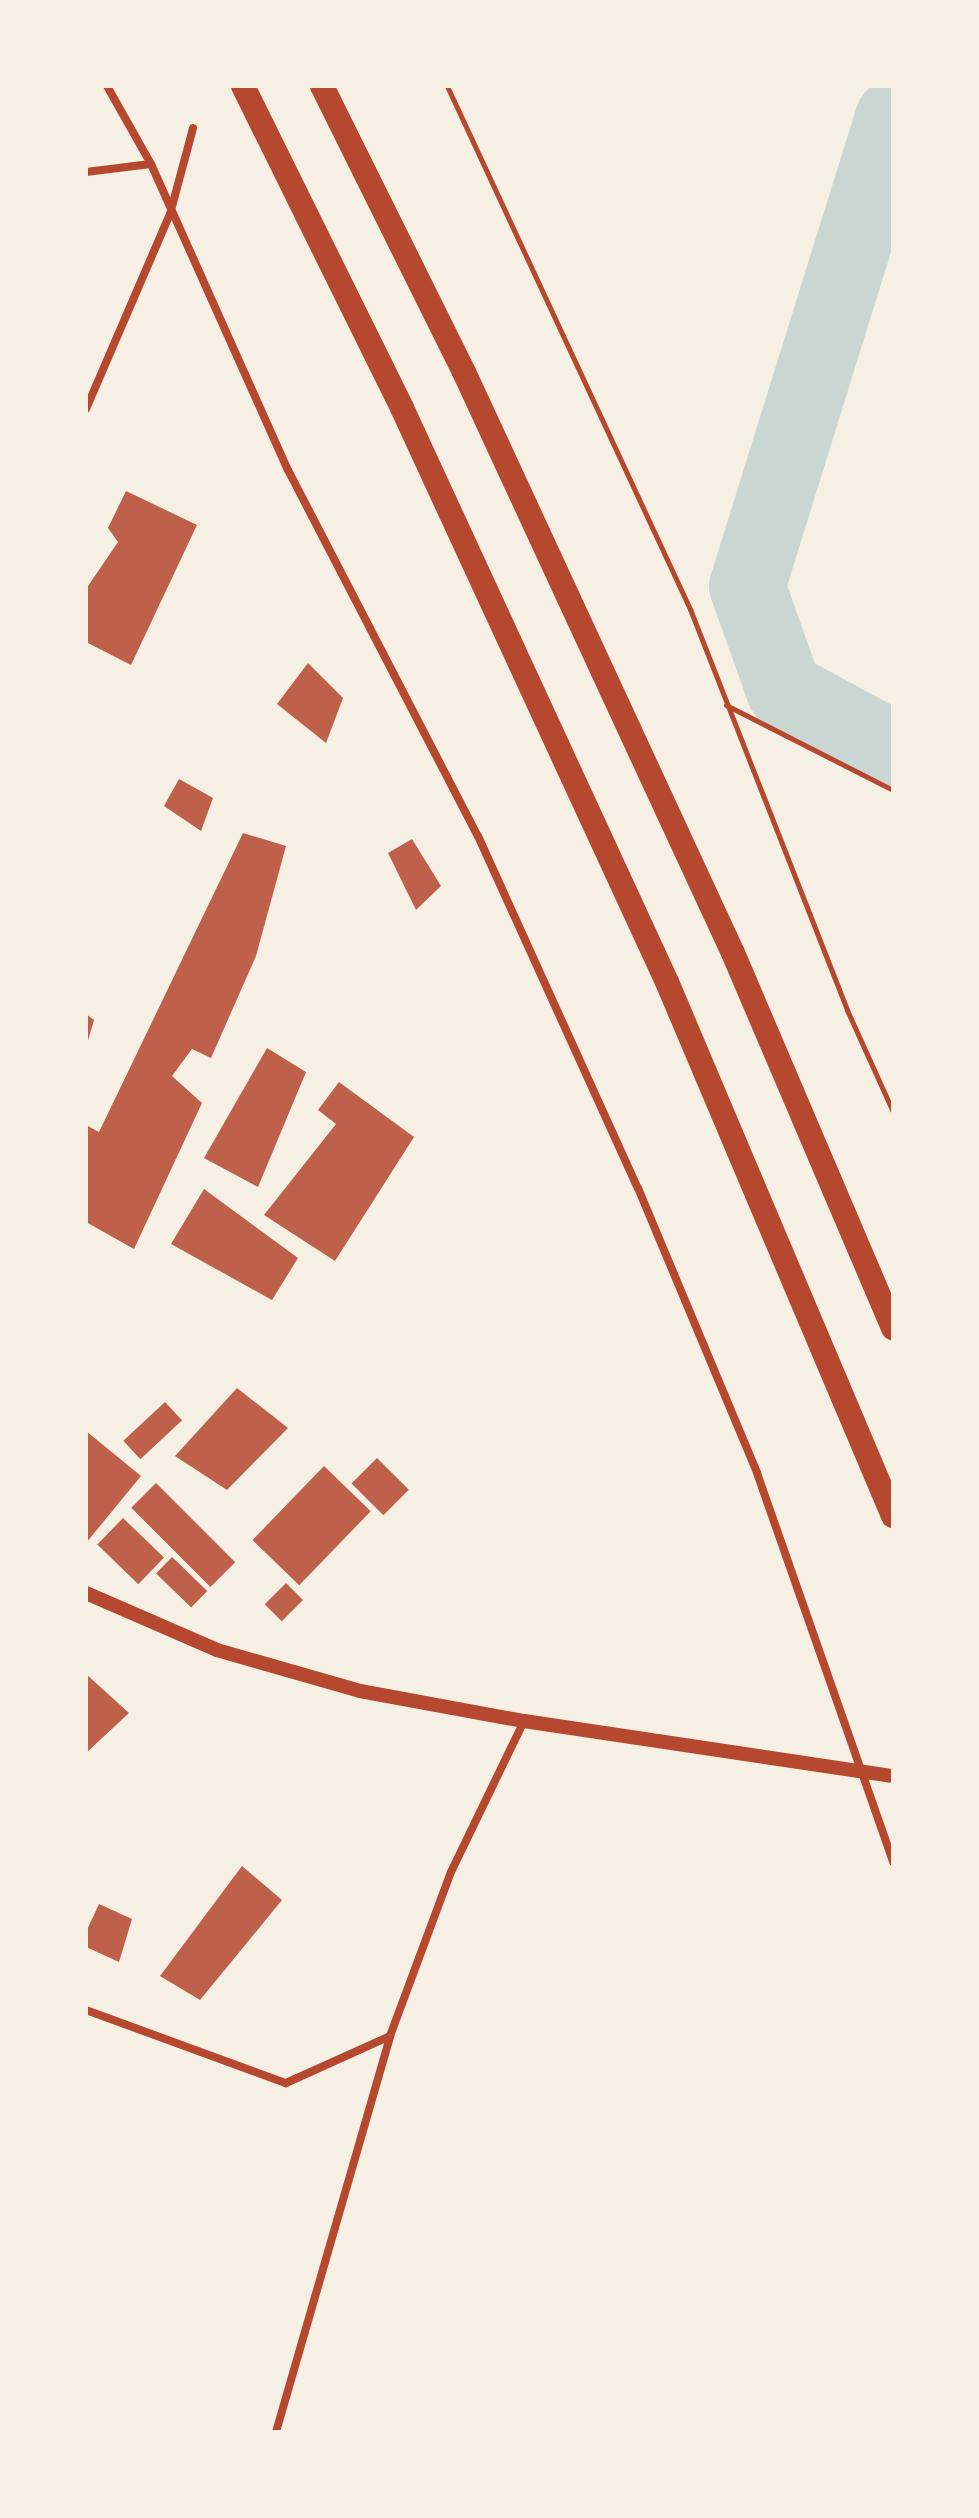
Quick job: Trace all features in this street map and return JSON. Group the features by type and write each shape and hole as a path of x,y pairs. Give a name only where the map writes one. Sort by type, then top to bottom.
{"highway":[{"path":"243,86 402,408 667,982 893,1516"},
{"path":"322,86 464,372 733,953 893,1328"}],"street":[{"path":"107,86 151,164 170,214 288,470 478,836 638,1188 757,1473 857,1771 893,1862"},
{"path":"86,409 170,214 193,128"},
{"path":"86,172 151,164"},
{"path":"86,1593 217,1650 360,1691 524,1721 893,1776"},
{"path":"276,2432 390,2036 451,1872 524,1721"},
{"path":"86,2010 286,2083 390,2036"}],"path":[{"path":"447,86 690,609 847,1010 893,1112"},
{"path":"726,705 893,790"}],"building":[{"path":"126,491 197,525 131,665 86,642 86,589 118,542 108,528"},
{"path":"308,663 343,698 326,743 277,704"},
{"path":"179,779 213,798 201,831 164,806"},
{"path":"243,833 286,846 256,956 211,1058 192,1049 172,1076 202,1103 134,1249 86,1222 86,1125 99,1132"},
{"path":"412,839 441,886 416,910 388,853"},
{"path":"86,1014 94,1020 87,1044 86,1044"},
{"path":"267,1048 306,1072 258,1187 204,1158"},
{"path":"339,1082 414,1137 335,1261 264,1215 336,1124 318,1110"},
{"path":"204,1189 298,1258 272,1300 171,1244"},
{"path":"237,1388 288,1428 227,1490 175,1456"},
{"path":"165,1402 182,1420 140,1459 123,1441"},
{"path":"86,1431 141,1476 86,1543"},
{"path":"377,1458 409,1490 383,1515 352,1483"},
{"path":"324,1466 371,1511 299,1585 252,1540"},
{"path":"156,1483 235,1562 210,1587 131,1508"},
{"path":"123,1518 164,1558 138,1584 97,1545"},
{"path":"172,1557 207,1591 191,1608 156,1574"},
{"path":"286,1583 303,1600 282,1621 265,1604"},
{"path":"86,1674 129,1713 86,1753"},
{"path":"242,1866 282,1900 200,2000 160,1976"},
{"path":"99,1904 132,1919 119,1962 86,1947 86,1932"}],"waterway":[{"path":"893,118 747,586 784,690 893,749"}]}
